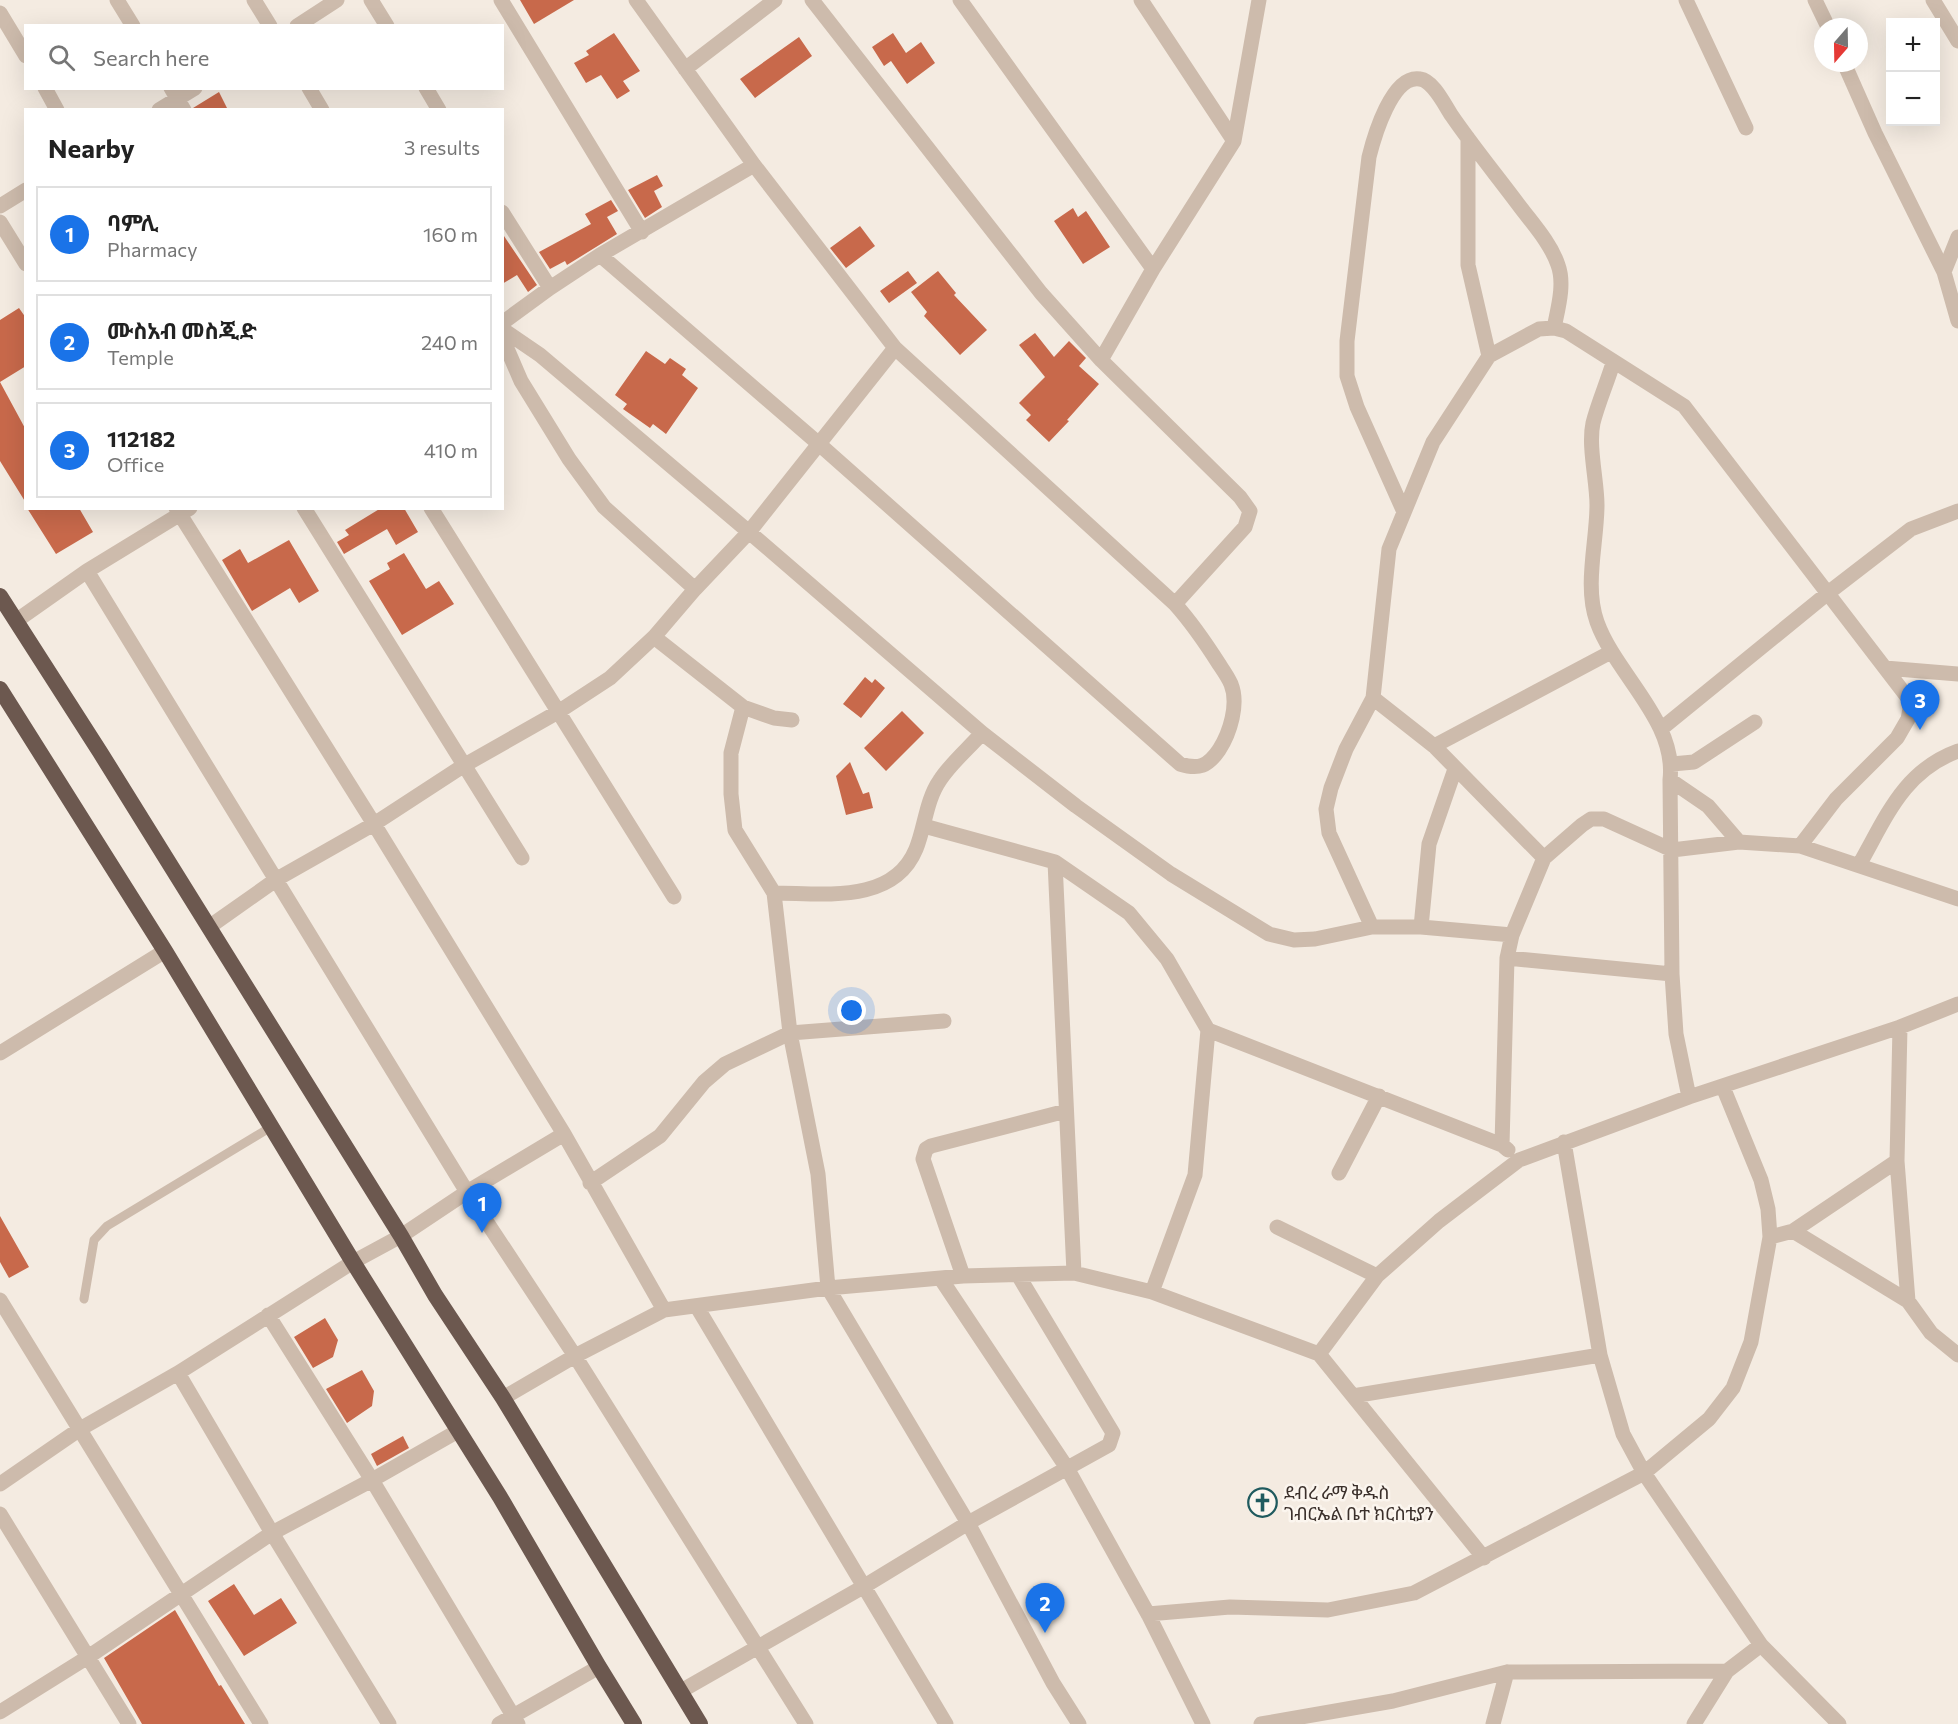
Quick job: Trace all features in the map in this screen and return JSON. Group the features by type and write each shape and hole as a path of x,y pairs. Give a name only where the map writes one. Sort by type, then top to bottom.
{"highway":[{"path":"0,596 209,927 401,1236 435,1295 503,1398 700,1724"},
{"path":"0,689 165,951 353,1262 500,1497 634,1724"}],"street":[{"path":"117,0 132,24"},
{"path":"254,0 269,24"},
{"path":"300,24 337,0"},
{"path":"371,0 386,24"},
{"path":"501,0 642,232"},
{"path":"600,255 819,444 1180,764 1191,767 1203,766 1212,760 1226,740 1232,721 1232,685 1195,626 1175,604 895,348 754,165 636,0"},
{"path":"685,69 776,0"},
{"path":"812,0 1041,293 1101,360 1240,497 1250,512 1245,527 1175,604"},
{"path":"960,0 1153,269"},
{"path":"1140,0 1234,141"},
{"path":"1101,360 1153,269 1234,141 1259,0"},
{"path":"1686,0 1746,128"},
{"path":"1815,0 1823,18"},
{"path":"1933,0 1958,41"},
{"path":"0,13 24,53"},
{"path":"1848,72 1944,272 1958,321"},
{"path":"1404,512 1357,407 1347,376 1347,340 1369,157 1375,131 1394,94 1405,82 1420,79 1431,85 1544,238 1559,265 1561,283 1554,328"},
{"path":"46,90 56,108"},
{"path":"162,108 192,90"},
{"path":"310,90 321,108"},
{"path":"427,90 438,108"},
{"path":"1468,138 1468,266 1489,356"},
{"path":"504,322 600,255 754,165"},
{"path":"0,206 24,191"},
{"path":"504,215 550,288"},
{"path":"0,222 24,261"},
{"path":"1944,272 1958,237"},
{"path":"1372,927 1329,833 1326,809 1331,788 1346,749 1373,698 1389,549 1433,442 1489,356 1539,329 1554,328 1566,331 1684,406 1908,698 1910,709 1908,719 1897,738 1836,799 1800,846"},
{"path":"504,330 540,355 982,733 1076,806 1170,874 1269,934 1294,940 1315,939 1372,927 1421,927 1512,935"},
{"path":"504,342 521,381 569,459 604,507 695,589"},
{"path":"209,927 278,879 374,824 463,766 558,712 610,678 654,636 749,532 895,348"},
{"path":"1613,363 1593,424 1592,434 1597,505 1592,589 1596,621 1611,652 1661,729 1672,764 1670,780 1672,974 1676,1034 1689,1097"},
{"path":"16,621 87,571 182,510 564,1134 664,1311"},
{"path":"305,510 522,858"},
{"path":"432,510 674,897"},
{"path":"1661,729 1828,593 1911,529 1958,511"},
{"path":"87,571 278,879 467,1192 575,1356 806,1724"},
{"path":"654,636 743,707 774,718 792,720"},
{"path":"1434,746 1611,652"},
{"path":"1885,668 1958,674"},
{"path":"1373,698 1434,746 1544,858"},
{"path":"743,707 731,753 731,794 735,830 774,892 790,1033 818,1174 828,1288 968,1523 1053,1683 1079,1724"},
{"path":"1672,764 1694,762 1755,722"},
{"path":"774,892 851,894 878,886 901,873 915,852 934,791 940,780 982,733"},
{"path":"1859,865 1899,793 1916,775 1934,762 1958,751"},
{"path":"1421,927 1429,844 1455,769"},
{"path":"1670,780 1708,806 1739,842"},
{"path":"1502,1145 1507,958 1512,935 1544,858 1591,819 1604,819 1672,850 1739,842 1800,846 1958,899"},
{"path":"924,826 1055,862 1129,913 1167,959 1208,1030 1196,1175 1152,1292"},
{"path":"1055,862 1074,1273"},
{"path":"0,1053 165,951"},
{"path":"1507,958 1672,974"},
{"path":"1319,1354 1377,1276 1439,1221 1519,1160 1689,1097 1900,1027 1958,1004"},
{"path":"590,1183 660,1136 704,1082 725,1064 790,1033 944,1021"},
{"path":"1900,1027 1897,1161 1908,1300"},
{"path":"1208,1030 1502,1145 1519,1160"},
{"path":"1148,1614 1230,1607 1328,1610 1414,1593 1644,1473 1709,1419 1732,1388 1751,1342 1770,1237 1768,1209 1761,1180 1723,1087"},
{"path":"1339,1173 1380,1096"},
{"path":"963,1276 923,1159 926,1149 1066,1111"},
{"path":"0,1484 80,1430 178,1373 353,1262 401,1236 467,1192 564,1134"},
{"path":"1564,1142 1600,1355 1623,1434 1644,1473 1761,1645 1839,1724"},
{"path":"1770,1237 1792,1231 1897,1161"},
{"path":"1277,1227 1377,1276"},
{"path":"1792,1231 1908,1300 1931,1333 1958,1355"},
{"path":"503,1398 575,1356 664,1311 828,1288 963,1276 1074,1273 1152,1292 1319,1354 1484,1558"},
{"path":"681,1691 759,1648 968,1523 1108,1445 1113,1433 1018,1275"},
{"path":"941,1279 1067,1468 1148,1614 1203,1724"},
{"path":"0,1300 261,1724"},
{"path":"697,1307 946,1724"},
{"path":"268,1315 372,1480 515,1720"},
{"path":"1353,1396 1600,1355"},
{"path":"178,1373 272,1533 389,1724"},
{"path":"0,1712 88,1657 272,1533 458,1431"},
{"path":"0,1514 129,1724"},
{"path":"1694,1724 1727,1671 1761,1645"},
{"path":"499,1724 515,1720 599,1667"},
{"path":"1261,1724 1393,1701 1507,1672 1727,1671"},
{"path":"1493,1724 1507,1672"}],"lane":[{"path":"84,1299 94,1240 106,1226 272,1127"}],"building":[{"path":"520,0 574,0 534,24"},
{"path":"614,33 640,71 623,81 630,91 617,99 601,75 586,83 574,63 589,55 586,51"},
{"path":"893,33 906,53 921,42 935,63 907,84 891,61 884,66 872,47"},
{"path":"799,37 812,56 755,98 740,79"},
{"path":"219,92 227,108 193,108"},
{"path":"657,175 663,186 654,191 662,207 645,218 628,190"},
{"path":"611,200 618,211 607,217 617,234 567,265 565,261 550,269 539,252 591,224 585,214"},
{"path":"1073,208 1078,217 1086,211 1110,247 1083,264 1054,221"},
{"path":"860,226 875,246 846,268 830,248"},
{"path":"504,236 537,285 528,292 517,275 504,283"},
{"path":"908,271 917,283 889,303 880,291"},
{"path":"938,271 956,293 954,295 987,330 960,355 924,316 927,312 911,292"},
{"path":"19,308 24,315 24,367 0,382 0,320"},
{"path":"1035,333 1054,357 1069,341 1086,358 1079,366 1099,384 1049,442 1026,420 1031,415 1019,403 1045,377 1019,345"},
{"path":"646,351 665,364 670,358 686,369 682,375 698,388 666,434 653,424 650,428 623,409 627,404 615,395"},
{"path":"0,382 24,426 24,500 0,461"},
{"path":"28,510 80,510 93,532 56,554"},
{"path":"378,510 405,510 418,532 396,545 387,529 344,554 337,542 349,535 345,530"},
{"path":"289,540 319,591 299,603 290,588 252,611 222,560 240,549 248,563"},
{"path":"404,553 426,589 439,581 454,604 402,635 369,581 390,569 387,563"},
{"path":"865,677 872,683 875,679 885,688 861,718 843,704"},
{"path":"902,711 924,733 886,771 864,748"},
{"path":"850,762 863,794 869,792 873,808 846,815 836,776"},
{"path":"0,1216 29,1267 9,1278 0,1262"},
{"path":"325,1318 338,1340 333,1357 313,1368 294,1337"},
{"path":"362,1370 374,1391 372,1406 347,1423 326,1389"},
{"path":"403,1436 409,1448 377,1466 371,1454"},
{"path":"234,1584 254,1615 281,1598 297,1623 244,1656 208,1601"},
{"path":"175,1610 219,1686 221,1685 245,1724 142,1724 104,1658"}],"place":[{"name":"112182","path":"1920,730"},
{"name":"ባምሊ","path":"482,1233"},
{"name":"ደብረ ራማ ቅዱስ ገብርኤል ቤተ ክርስቲያን","path":"1263,1503"},
{"name":"ሙስአብ መስጂድ","path":"1045,1633"}]}
